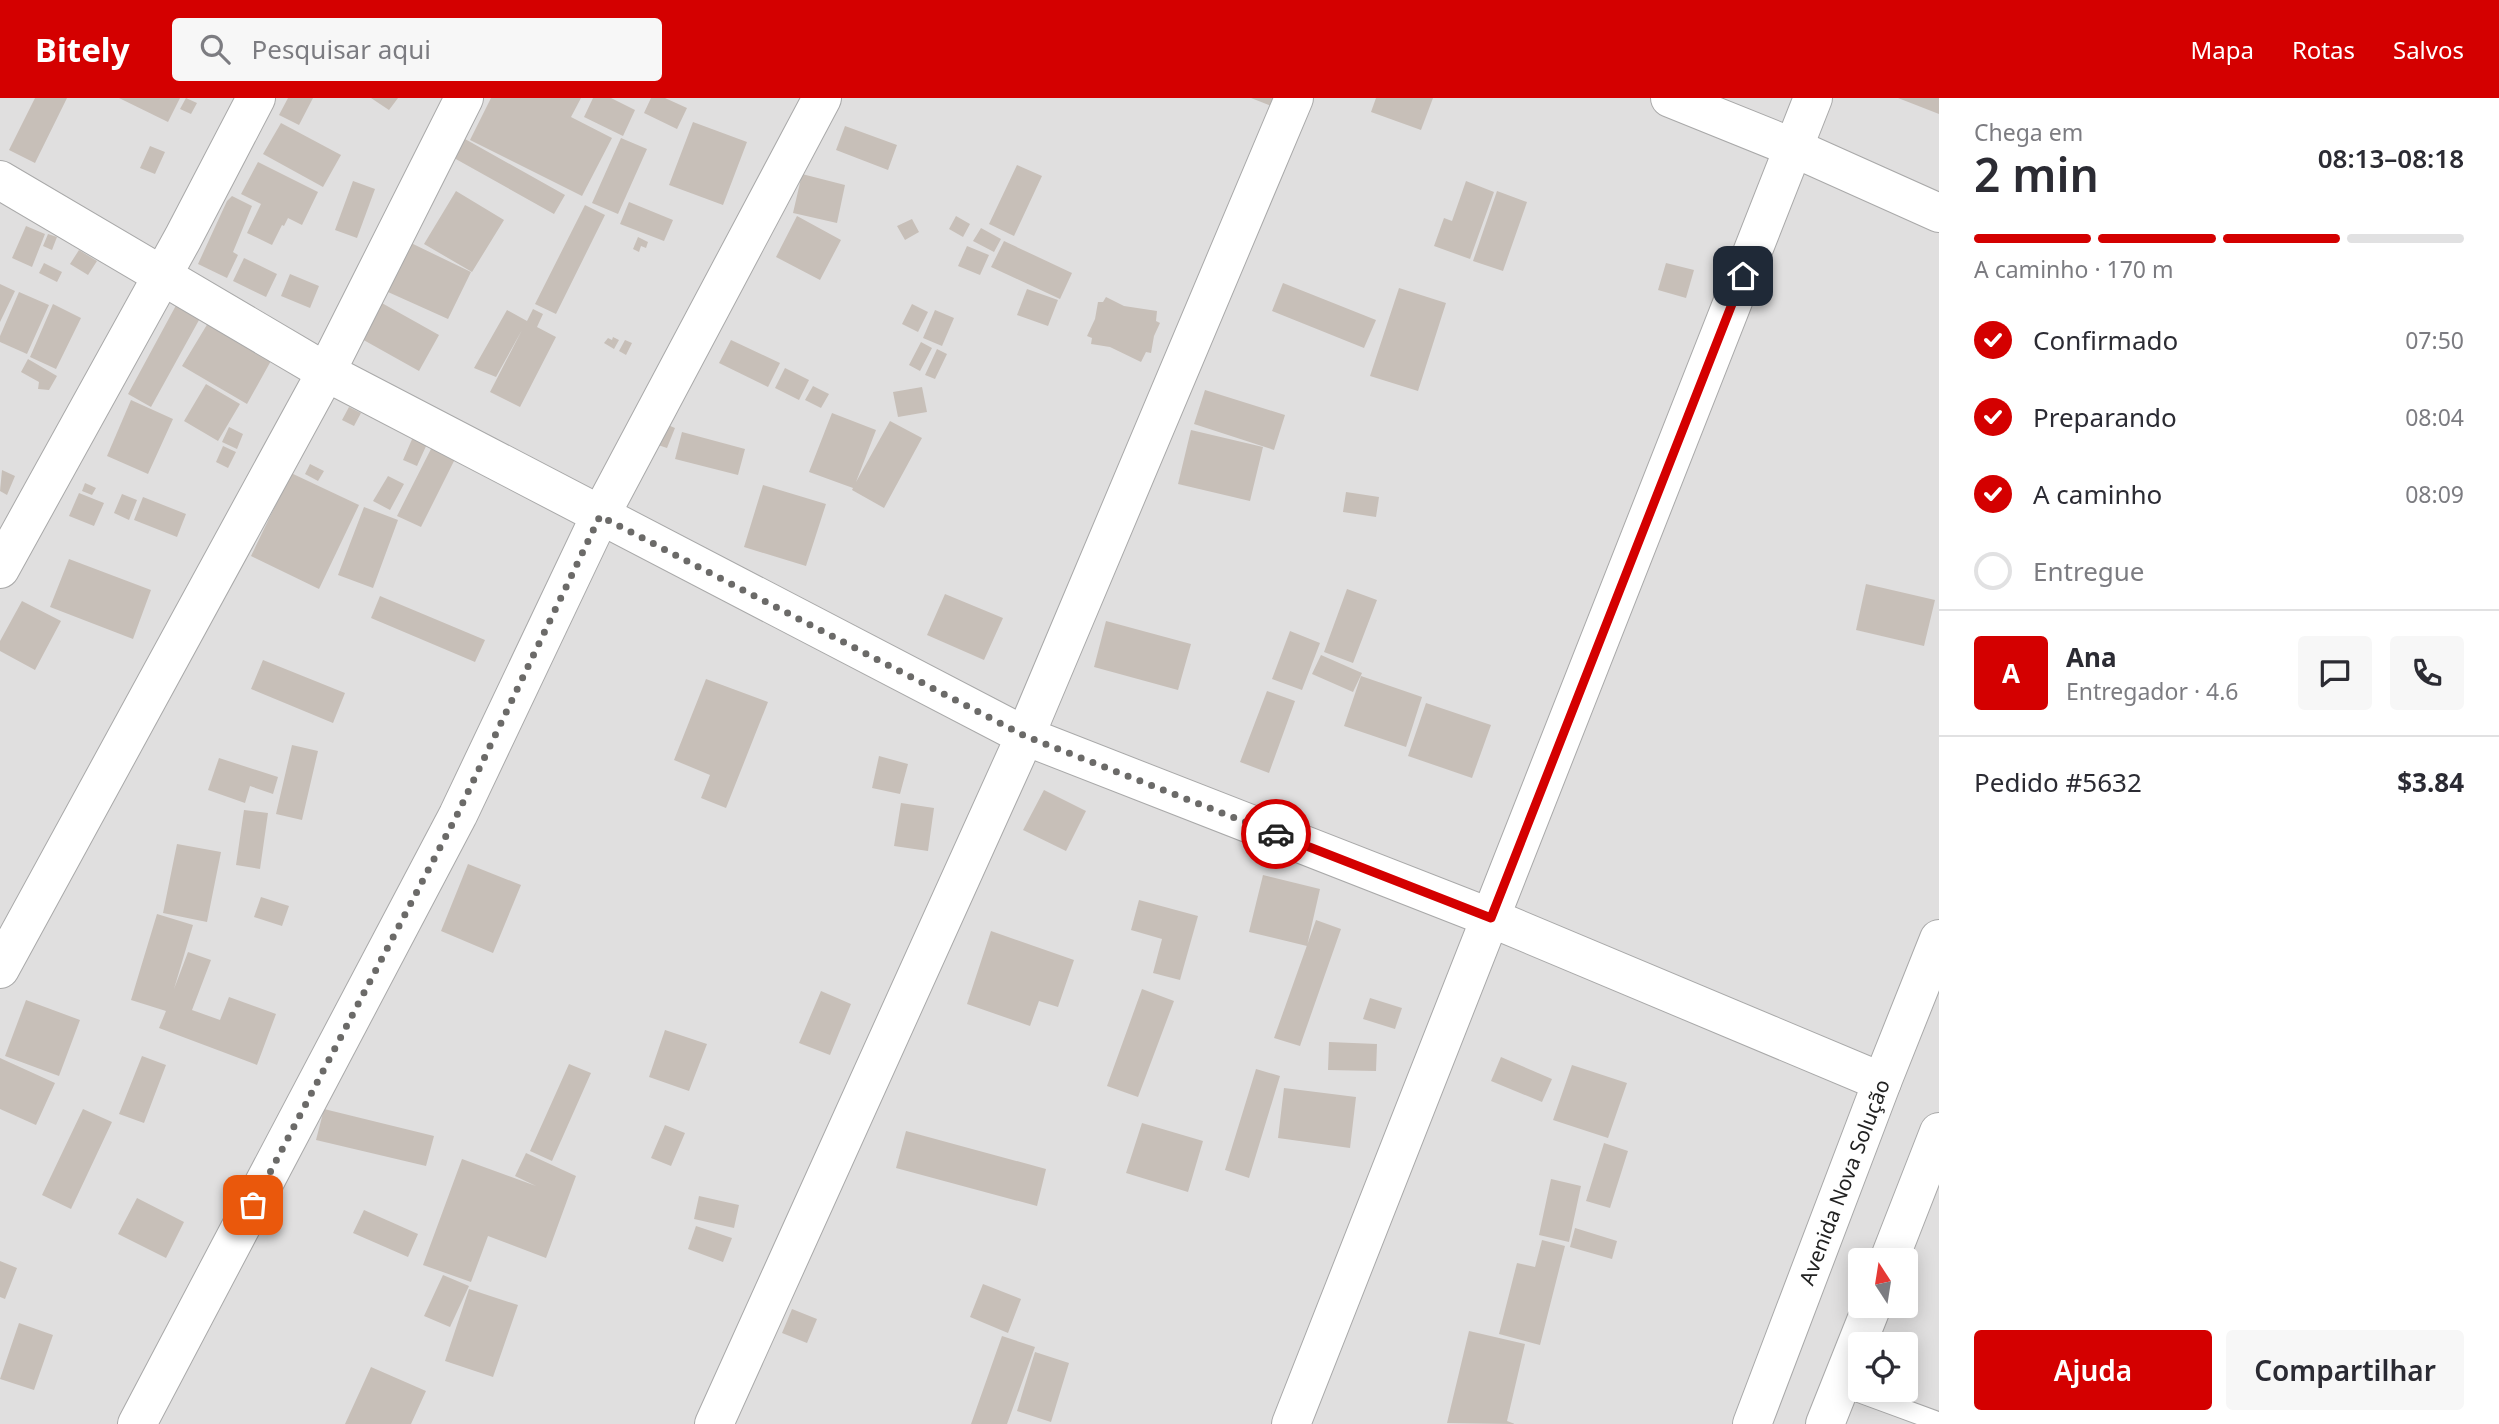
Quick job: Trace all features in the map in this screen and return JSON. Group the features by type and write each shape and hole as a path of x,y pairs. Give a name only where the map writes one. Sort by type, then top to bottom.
{"street":[{"path":"0,569 163,274 256,98"},
{"path":"0,969 326,372 464,98"},
{"path":"137,1424 457,815 600,516 822,98"},
{"path":"714,1424 1025,736 1294,98"},
{"path":"1670,98 1794,148 1939,213"},
{"path":"1291,1424 1813,98"},
{"path":"0,180 326,372 1025,736 1491,918 1882,1082"},
{"name":"Avenida Nova Solução","path":"1752,1424 1939,939"},
{"path":"1894,1248 1939,1132"},
{"path":"1825,1424 1867,1318"}],"lane":[{"path":"1841,1385 1939,1422"}],"shaded area":[{"path":"0,98 1939,98 1939,1424 0,1424"}],"building":[{"path":"35,98 67,98 35,163 9,150"},
{"path":"119,98 180,98 168,122"},
{"path":"186,98 197,103 191,114 180,109"},
{"path":"288,98 313,98 299,125 279,115"},
{"path":"371,98 398,98 389,110"},
{"path":"491,98 581,98 571,117 612,138 582,196 470,140"},
{"path":"593,98 611,98 635,110 623,136 584,117"},
{"path":"651,98 665,98 687,108 677,129 644,113"},
{"path":"1251,98 1287,98 1282,110"},
{"path":"1376,98 1433,98 1421,130 1371,112"},
{"path":"1898,98 1939,98 1939,114"},
{"path":"693,122 747,142 723,205 669,185"},
{"path":"281,123 341,155 323,187 263,154"},
{"path":"845,126 897,145 888,170 836,150"},
{"path":"621,138 647,149 618,214 592,203"},
{"path":"465,139 565,195 554,214 454,158"},
{"path":"150,146 165,152 155,174 140,168"},
{"path":"258,162 318,192 302,225 288,218 272,245 247,233 261,204 241,194"},
{"path":"1017,165 1042,176 1014,236 989,224"},
{"path":"802,174 845,185 837,223 793,213"},
{"path":"353,181 375,189 357,238 335,230"},
{"path":"1466,181 1494,192 1470,259 1434,246 1444,218 1452,221"},
{"path":"456,191 504,220 472,272 424,244"},
{"path":"1497,191 1527,202 1503,271 1473,261"},
{"path":"232,196 252,206 233,252 238,255 227,278 198,264 227,201"},
{"path":"629,202 673,220 664,241 620,224"},
{"path":"585,205 605,215 556,314 535,304"},
{"path":"797,216 841,240 820,280 776,257"},
{"path":"956,216 970,224 963,237 949,229"},
{"path":"912,219 919,232 905,240 897,226"},
{"path":"26,226 45,234 32,267 12,258"},
{"path":"981,228 1001,239 994,252 973,241"},
{"path":"48,234 57,237 52,250 43,246"},
{"path":"638,237 648,242 646,248 641,246 639,252 633,249"},
{"path":"1004,241 1072,273 1060,299 991,267"},
{"path":"411,243 471,272 448,319 388,292"},
{"path":"967,246 989,255 980,275 958,266"},
{"path":"79,250 97,261 88,275 70,264"},
{"path":"244,258 277,274 266,297 233,281"},
{"path":"44,263 62,272 57,282 39,273"},
{"path":"1666,263 1694,270 1686,298 1658,290"},
{"path":"290,274 319,286 310,308 281,296"},
{"path":"1283,283 1376,320 1364,348 1272,311"},
{"path":"0,284 15,291 0,322"},
{"path":"1399,288 1446,303 1418,391 1370,376"},
{"path":"1027,289 1058,300 1048,326 1017,315"},
{"path":"19,292 49,305 27,354 0,342 0,336"},
{"path":"1106,297 1124,306 1157,311 1156,321 1160,323 1151,353 1146,352 1141,362 1110,347 1091,344 1092,338 1087,336 1095,319 1098,302 1103,302"},
{"path":"180,298 204,311 151,407 128,394"},
{"path":"380,302 439,335 419,371 360,338"},
{"path":"53,304 81,318 56,369 30,357"},
{"path":"912,304 928,312 918,332 902,324"},
{"path":"533,309 543,314 537,327 556,337 520,407 490,392 522,330 496,377 474,368 507,310 527,321"},
{"path":"935,310 954,318 942,346 923,338"},
{"path":"208,323 272,359 247,404 182,366"},
{"path":"613,337 619,340 614,349 604,343"},
{"path":"625,340 632,343 626,355 619,351"},
{"path":"731,340 780,363 768,387 719,363"},
{"path":"921,342 932,348 920,371 909,365"},
{"path":"937,349 947,354 935,379 925,375"},
{"path":"28,359 57,376 49,390 38,389 39,382 21,372"},
{"path":"785,368 809,380 799,400 775,388"},
{"path":"206,384 240,404 218,441 184,421"},
{"path":"813,386 829,394 821,408 805,400"},
{"path":"922,387 927,412 898,417 893,392"},
{"path":"1205,390 1285,415 1274,450 1194,424"},
{"path":"131,400 173,419 148,474 107,456"},
{"path":"349,407 361,413 354,426 342,420"},
{"path":"832,413 876,430 856,482 890,421 922,438 884,508 852,490 853,488 809,472"},
{"path":"663,423 675,428 667,448 655,444"},
{"path":"229,427 243,434 237,449 222,442"},
{"path":"1191,430 1263,447 1250,501 1178,484"},
{"path":"682,432 745,449 738,475 675,459"},
{"path":"413,437 427,444 417,466 403,460"},
{"path":"433,445 456,457 421,527 397,516"},
{"path":"223,446 236,452 228,468 216,462"},
{"path":"310,464 324,471 318,481 305,474"},
{"path":"2,470 15,476 7,495 0,491"},
{"path":"291,473 359,505 319,589 251,556"},
{"path":"388,476 404,484 390,510 373,501"},
{"path":"85,483 96,488 92,495 82,491"},
{"path":"763,485 826,504 806,566 744,547"},
{"path":"1346,492 1379,497 1376,517 1343,512"},
{"path":"79,493 104,503 94,526 69,516"},
{"path":"122,494 137,500 129,520 114,513"},
{"path":"143,497 186,514 177,537 134,520"},
{"path":"364,507 398,520 373,588 338,575"},
{"path":"69,559 151,590 133,639 50,607"},
{"path":"1866,584 1935,600 1924,646 1856,630"},
{"path":"1347,589 1377,600 1353,663 1324,652"},
{"path":"945,594 1003,618 984,660 927,635"},
{"path":"380,596 485,640 475,662 371,618"},
{"path":"22,601 61,621 35,670 0,651 0,641"},
{"path":"1106,621 1191,644 1178,690 1094,667"},
{"path":"1290,631 1320,643 1302,690 1272,679"},
{"path":"1321,655 1362,673 1353,692 1312,674"},
{"path":"263,660 345,693 333,723 251,689"},
{"path":"1361,676 1422,697 1406,747 1344,726"},
{"path":"706,679 768,702 726,808 701,798 710,775 674,760"},
{"path":"1267,691 1295,701 1269,773 1240,762"},
{"path":"1426,703 1491,725 1472,778 1408,756"},
{"path":"292,745 318,751 302,820 276,814"},
{"path":"879,756 908,764 900,794 872,788"},
{"path":"219,758 278,777 273,794 250,786 245,803 208,790"},
{"path":"1044,790 1086,811 1066,851 1023,830"},
{"path":"901,803 934,808 928,851 894,846"},
{"path":"244,810 268,813 260,869 236,865"},
{"path":"177,844 221,852 207,922 163,913"},
{"path":"468,864 521,885 493,953 441,931"},
{"path":"1263,875 1320,889 1307,946 1249,932"},
{"path":"261,897 289,906 282,926 254,917"},
{"path":"1139,900 1198,916 1180,980 1153,973 1162,939 1131,930"},
{"path":"157,914 193,925 174,989 188,952 211,960 192,1010 220,1020 229,997 276,1014 257,1065 159,1028 166,1011 131,1000"},
{"path":"1316,920 1341,929 1300,1046 1274,1038"},
{"path":"991,931 1074,960 1058,1007 1039,1001 1030,1026 967,1004"},
{"path":"1142,989 1174,1001 1138,1097 1107,1086"},
{"path":"821,991 851,1004 830,1055 799,1043"},
{"path":"1370,998 1402,1008 1395,1029 1363,1019"},
{"path":"26,1000 80,1020 59,1076 5,1056"},
{"path":"665,1030 707,1044 689,1091 649,1077"},
{"path":"1329,1042 1377,1044 1376,1071 1328,1070"},
{"path":"142,1056 166,1065 144,1123 119,1114"},
{"path":"1501,1057 1552,1079 1542,1102 1491,1081"},
{"path":"0,1058 55,1083 36,1125 0,1109"},
{"path":"569,1064 591,1073 552,1161 530,1151"},
{"path":"1572,1065 1627,1083 1608,1138 1553,1120"},
{"path":"1256,1069 1280,1076 1249,1178 1225,1170"},
{"path":"1284,1088 1356,1097 1350,1148 1278,1138"},
{"path":"83,1109 112,1122 71,1209 42,1195"},
{"path":"324,1109 434,1136 426,1166 316,1140"},
{"path":"1142,1123 1203,1141 1188,1192 1126,1173"},
{"path":"665,1125 685,1133 671,1166 651,1158"},
{"path":"906,1131 1046,1169 1037,1206 896,1168"},
{"path":"1604,1143 1628,1151 1610,1208 1586,1201"},
{"path":"526,1153 576,1176 546,1258 488,1236 471,1282 423,1265 462,1159 536,1186 515,1176"},
{"path":"1551,1179 1581,1186 1569,1242 1539,1235"},
{"path":"699,1196 739,1205 734,1228 694,1219"},
{"path":"137,1198 184,1222 166,1258 118,1234"},
{"path":"364,1210 418,1234 408,1257 353,1233"},
{"path":"696,1226 732,1238 723,1262 688,1249"},
{"path":"1575,1228 1617,1241 1612,1259 1570,1247"},
{"path":"1542,1240 1565,1246 1540,1345 1499,1334 1517,1263 1535,1267"},
{"path":"0,1261 17,1268 5,1299 0,1297"},
{"path":"443,1275 469,1286 450,1327 424,1316"},
{"path":"983,1284 1021,1299 1008,1333 970,1317"},
{"path":"469,1289 518,1305 493,1377 445,1361"},
{"path":"792,1309 817,1319 807,1343 782,1333"},
{"path":"19,1323 53,1335 34,1390 0,1379"},
{"path":"1469,1331 1525,1344 1507,1421 1515,1424 1447,1423"},
{"path":"1002,1336 1035,1347 1007,1424 971,1424"},
{"path":"1035,1352 1069,1363 1051,1422 1017,1411"},
{"path":"371,1367 426,1391 411,1424 345,1424"}],"way so far":[{"path":"253,1205 457,815 600,516 1025,736 1276,834"}],"route":[{"path":"1276,834 1491,918 1743,276"}]}
